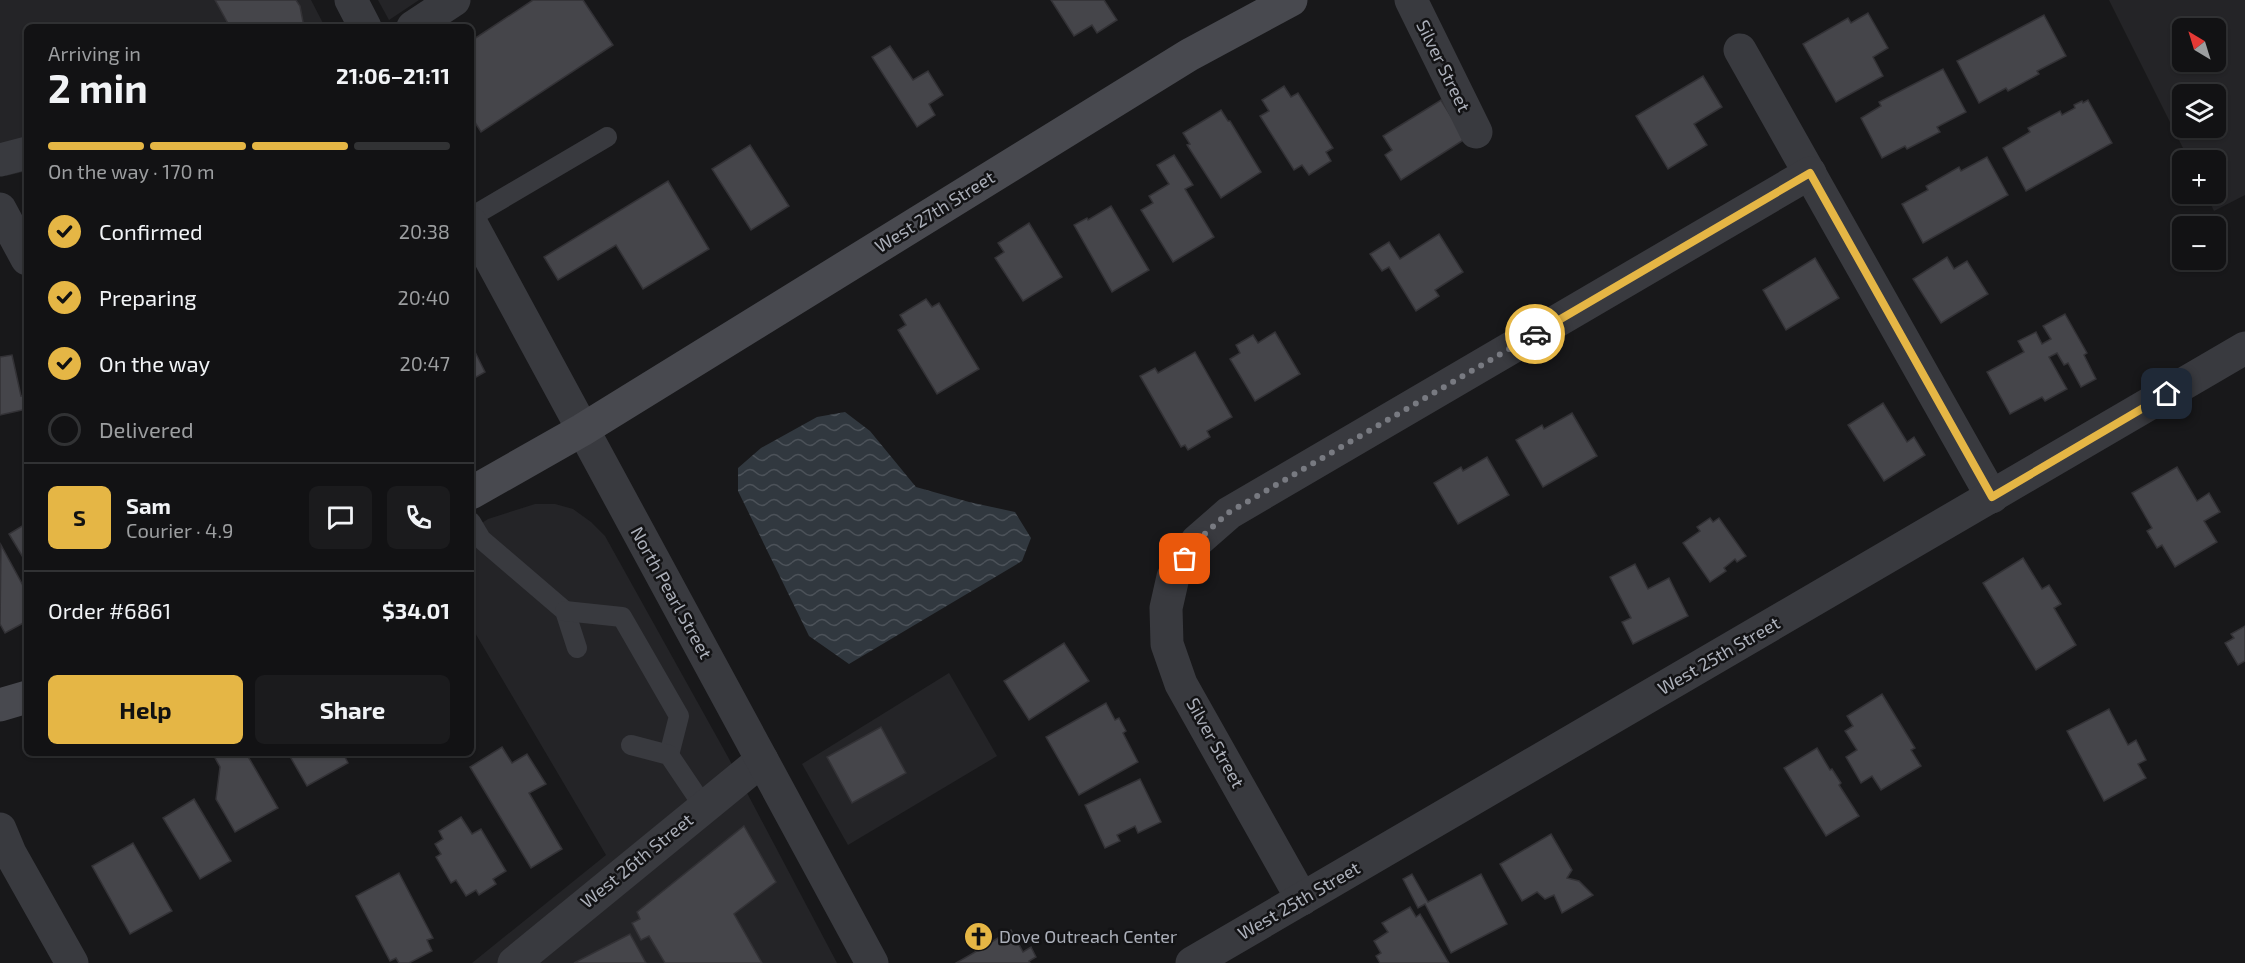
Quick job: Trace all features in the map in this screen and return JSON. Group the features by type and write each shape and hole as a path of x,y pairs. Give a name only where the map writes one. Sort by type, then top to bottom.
{"main road":[{"name":"West 27th Street","path":"474,491 582,430 1179,62 1291,0"},
{"path":"0,705 24,698"}],"street":[{"path":"351,0 363,24"},
{"path":"418,24 454,0"},
{"name":"Silver Street","path":"1411,0 1476,132"},
{"path":"1740,50 1992,497"},
{"path":"0,160 24,154"},
{"name":"Silver Street","path":"1302,899 1181,684 1167,644 1166,608 1173,577 1197,541 1228,513 1810,173"},
{"path":"0,208 24,253"},
{"name":"North Pearl Street","path":"474,229 872,963"},
{"name":"West 25th Street","path":"1192,963 2245,348"},
{"name":"West 26th Street","path":"514,963 762,760"},
{"path":"3,848 72,963"}],"lane":[{"path":"474,216 607,137"},
{"path":"474,527 481,539 565,611 577,648"},
{"path":"565,611 622,617 680,716 669,755"},
{"path":"631,745 669,755 704,807"}],"shaded area":[{"path":"0,0 311,0 323,24 24,24 24,172 6,176 0,166"},
{"path":"378,0 419,0 389,20"},
{"path":"2109,0 2245,0 2245,195 2214,211 2211,204 2226,204 2226,150 2184,150 2178,138 2226,138 2226,84 2172,84 2172,126"},
{"path":"535,504 555,504 573,509 605,536 728,757 837,963 472,963 606,855 474,631 474,528 488,519"},
{"path":"949,673 997,756 848,845 802,764"}],"water":[{"path":"845,412 870,431 916,487 1015,512 1031,538 1022,561 849,664 809,636 738,491 738,468 761,448 817,417"}],"building":[{"path":"215,0 296,0 300,6 303,24 228,24"},
{"path":"533,0 583,0 613,45 481,132 474,121 474,39"},
{"path":"1051,0 1104,0 1117,20 1097,33 1092,25 1074,36"},
{"path":"1868,13 1888,48 1873,57 1883,76 1836,102 1803,44 1848,18 1851,23"},
{"path":"2044,15 2066,56 2037,71 2039,74 2008,91 2006,88 1979,103 1957,61"},
{"path":"890,46 913,80 928,71 943,95 929,104 935,115 917,127 872,57"},
{"path":"1943,69 1966,112 1937,127 1940,132 1907,149 1905,146 1882,158 1861,118 1881,106 1879,102"},
{"path":"1703,76 1722,107 1694,124 1707,145 1668,169 1636,116"},
{"path":"1284,86 1291,97 1298,93 1333,148 1326,152 1331,161 1309,175 1302,165 1294,170 1260,116 1269,111 1262,100"},
{"path":"1441,100 1465,139 1401,180 1385,155 1392,150 1383,136"},
{"path":"2088,100 2112,143 2026,191 2003,148 2030,132 2028,128 2060,111 2062,115 2075,108 2074,105"},
{"path":"1221,110 1261,172 1221,198 1187,145 1190,144 1183,133"},
{"path":"750,145 789,206 751,230 712,169"},
{"path":"1174,155 1193,185 1185,189 1214,237 1173,262 1141,210 1153,203 1149,196 1169,184 1157,165"},
{"path":"1987,157 2008,195 1923,243 1902,204 1928,190 1926,186 1959,167 1961,171"},
{"path":"668,181 709,249 643,289 616,245 558,280 544,257"},
{"path":"1111,206 1149,270 1112,292 1074,225 1087,218 1088,220"},
{"path":"1029,223 1062,277 1023,301 995,258 1004,252 998,243"},
{"path":"1439,234 1463,272 1435,290 1439,296 1416,311 1389,267 1382,271 1370,254 1389,242 1400,259"},
{"path":"1947,257 1954,269 1967,261 1988,294 1941,323 1913,279"},
{"path":"1815,258 1839,298 1786,330 1763,290"},
{"path":"926,299 932,307 939,303 979,369 937,394 898,330 906,325 900,315"},
{"path":"2065,314 2087,353 2084,355 2096,379 2081,387 2068,363 2064,365 2057,353 2049,357 2067,389 2045,401 2042,397 2010,414 1987,372 2024,352 2018,341 2036,332 2042,344 2051,339 2043,326"},
{"path":"1275,332 1300,374 1255,401 1230,359 1240,353 1236,345 1253,335 1258,343"},
{"path":"474,350 485,372 474,378"},
{"path":"1195,352 1232,417 1207,431 1210,437 1188,450 1185,445 1181,447 1140,376 1155,368 1158,373"},
{"path":"12,355 21,396 24,395 24,410 0,415 0,357"},
{"path":"1883,403 1907,442 1914,437 1925,455 1884,481 1848,425"},
{"path":"1572,413 1597,456 1543,487 1516,440 1542,425 1544,429"},
{"path":"1487,457 1509,495 1458,524 1434,483 1461,467 1463,471"},
{"path":"2177,467 2197,501 2209,493 2220,512 2204,521 2217,542 2175,567 2162,545 2157,548 2147,531 2152,528 2132,493"},
{"path":"1710,518 1713,522 1719,518 1746,556 1737,562 1735,559 1724,568 1726,571 1710,582 1683,543 1700,531 1697,527"},
{"path":"24,525 24,559 9,534"},
{"path":"1,545 24,587 24,623 5,633 0,624"},
{"path":"2023,558 2042,589 2049,585 2061,604 2054,608 2076,645 2036,670 1983,583"},
{"path":"1635,564 1648,589 1669,578 1688,616 1633,644 1622,622 1631,618 1610,577"},
{"path":"2245,626 2245,661 2238,665 2225,643 2234,638 2231,634"},
{"path":"1064,643 1089,681 1029,720 1004,681"},
{"path":"1882,694 1915,748 1911,750 1921,766 1881,790 1872,776 1861,783 1846,757 1857,750 1845,731 1853,726 1847,716"},
{"path":"1106,703 1115,720 1119,718 1126,731 1123,733 1138,762 1079,795 1046,737"},
{"path":"2109,709 2128,745 2136,740 2146,760 2138,764 2146,778 2104,801 2067,731"},
{"path":"881,727 906,773 852,803 827,757"},
{"path":"502,747 512,763 527,754 546,784 529,793 562,849 531,868 470,767"},
{"path":"1817,748 1841,783 1839,785 1859,816 1826,836 1784,768"},
{"path":"214,756 248,756 278,808 235,832 216,799 220,767"},
{"path":"290,756 344,756 348,763 307,786"},
{"path":"1140,779 1161,822 1138,833 1135,826 1117,835 1120,841 1105,848 1085,805"},
{"path":"194,799 231,861 200,879 163,818"},
{"path":"461,817 472,834 481,829 506,871 493,879 496,884 479,895 476,890 466,896 456,880 451,883 436,857 441,854 435,844 443,839 439,831"},
{"path":"744,826 776,882 734,914 762,963 665,963 649,936 641,940 632,923 640,919 637,912"},
{"path":"1551,834 1572,870 1567,878 1579,881 1593,895 1562,913 1554,895 1545,899 1537,892 1522,901 1500,864"},
{"path":"133,843 172,911 130,934 92,866"},
{"path":"399,873 433,938 427,940 432,951 409,963 399,963 396,958 390,961 356,896"},
{"path":"1412,874 1428,902 1481,874 1507,924 1451,953 1425,904 1418,908 1403,879"},
{"path":"1410,907 1416,917 1420,914 1449,963 1380,963 1376,956 1381,953 1374,941 1388,932 1382,923"},
{"name":"Dove Outreach Center","path":"979,923 990,943 1011,930 1023,952 1031,947 1036,957 1029,961 1030,963 956,963 977,951 965,931"},
{"path":"630,934 646,963 574,963"}],"way so far":[{"path":"1185,559 1197,541 1228,513 1535,334"}],"place":[{"name":"Dove Outreach Center","path":"978,937"}],"route":[{"path":"1535,334 1810,173 1992,497 2167,394"}]}
